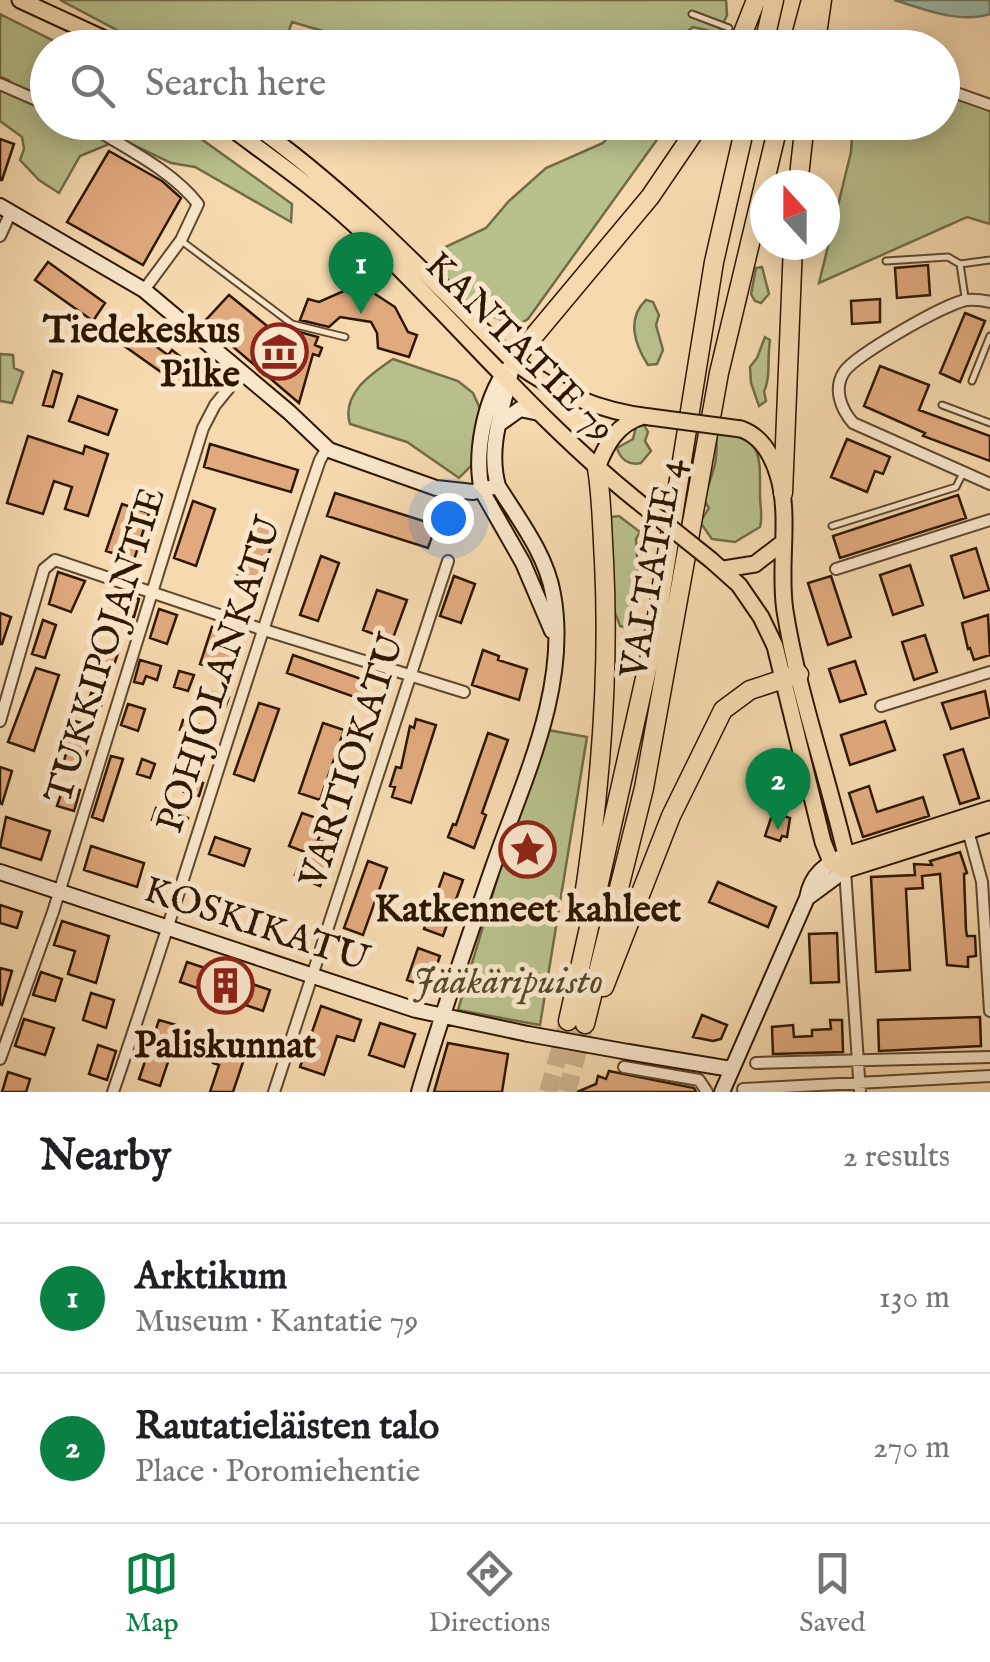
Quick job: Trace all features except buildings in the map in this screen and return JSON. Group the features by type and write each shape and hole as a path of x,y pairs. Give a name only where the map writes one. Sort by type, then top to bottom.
{"highway":[{"path":"744,30 756,0"},
{"path":"774,0 777,30"},
{"path":"792,30 816,6"},
{"path":"512,361 650,197 689,140"},
{"name":"VALTATIE 4","path":"581,1023 652,647 714,262 742,140"},
{"name":"VALTATIE 4","path":"581,1023 644,788 720,372 775,140"},
{"path":"799,170 802,140"},
{"path":"783,493 792,260"},
{"path":"560,1050 592,847 605,722 606,607 597,468"},
{"path":"581,1023 671,816 723,710 736,698 792,676"}],"main road":[{"path":"19,0 72,30"},
{"path":"19,0 85,30"},
{"name":"KANTATIE 79","path":"248,140 355,226 597,468 718,564 766,626 792,676"},
{"name":"KANTATIE 79","path":"275,140 368,215 512,361 536,378 576,399 646,416 741,430 755,436 766,449 783,493"},
{"path":"6,209 144,290 327,448 436,488 482,492 498,486"},
{"path":"512,361 480,448 482,492 523,563 556,641"},
{"path":"419,1092 551,695 556,641 554,601 545,565 498,486 494,462 505,380"},
{"path":"498,424 520,409 540,413"},
{"path":"597,468 620,428 646,416"},
{"path":"783,493 781,544 792,676 820,832 841,862"},
{"path":"718,564 755,564 781,544"},
{"path":"722,1092 807,898 841,862 966,824 990,809"},
{"path":"966,824 990,824"},
{"name":"KOSKIKATU","path":"0,872 442,1016 626,1060 732,1070"}],"street":[{"path":"0,84 30,98"},
{"path":"960,94 990,105"},
{"path":"111,140 190,193 198,204 181,240 144,290"},
{"path":"0,236 6,209"},
{"path":"990,302 966,300 950,305 852,362 840,381 839,397 843,412 853,422 990,484"},
{"name":"TUKKIPOJANTIE","path":"0,1058 59,892 203,428 215,404 242,372"},
{"name":"POHJOLANKATU","path":"113,1092 261,629 327,448"},
{"path":"836,569 990,520"},
{"path":"0,721 44,569 55,560 464,692"},
{"name":"VARTIOKATU","path":"274,1092 448,560"},
{"path":"882,706 990,672"},
{"path":"966,824 982,882 990,1011"},
{"path":"841,862 859,1088"},
{"path":"756,1062 990,1057"},
{"name":"KOSKIKATU","path":"626,1060 700,1080 707,1092"},
{"path":"743,1089 859,1088 990,1076"}],"lane":[{"path":"692,14 730,28"},
{"path":"181,240 292,324 345,337"},
{"path":"886,262 948,257 960,264 990,260"},
{"path":"960,264 966,300"},
{"path":"972,381 990,336"},
{"path":"942,405 990,423"},
{"path":"832,526 956,487 964,472"}],"green space":[{"path":"60,0 726,0 727,15 720,30 319,30 292,22 289,30 117,30"},
{"path":"0,14 32,30 30,140 119,140 80,156 59,193 20,160 24,149 22,137 0,121 0,83 8,80 0,76"},
{"path":"960,100 990,110 990,224 967,217 819,283 825,260 840,260 840,197 852,140 960,140"},
{"path":"123,140 203,140 292,204 291,222 195,167 171,163"},
{"path":"657,140 528,319 518,325 505,321 478,308 454,289 446,277 441,249 486,228 546,168 603,143"},
{"path":"762,267 769,294 761,303 751,294 756,268"},
{"path":"646,300 653,302 659,315 656,325 663,350 657,364 648,365 639,349 634,324"},
{"path":"765,337 770,340 766,401 759,406 750,367"},
{"path":"0,354 13,355 14,368 23,372 12,403 0,401"},
{"path":"393,359 458,381 473,393 482,413 472,465 459,478 407,442 350,424 348,413 354,394 367,378"},
{"path":"644,425 648,432 645,441 651,451 641,463 629,462 617,448 633,439 636,427"},
{"path":"719,432 744,438 759,459 760,527 735,542 712,539 700,522 709,508 704,500"},
{"path":"619,516 640,532 636,539 638,577 624,627 614,610 610,517"},
{"name":"Jääkäripuisto","path":"542,729 587,737 540,1025 458,1010"}],"shaded area":[{"path":"894,0 990,0 990,14 954,16"}],"tunnel":[{"path":"548,1092 568,1021"},
{"path":"567,1092 585,1024"}],"place":[{"name":"Arktikum","path":"361,314"},
{"name":"Tiedekeskus Pilke","path":"279,351"},
{"name":"Rautatieläisten talo","path":"778,830"},
{"name":"Katkenneet kahleet","path":"528,850"},
{"name":"Paliskunnat","path":"225,986"}]}
